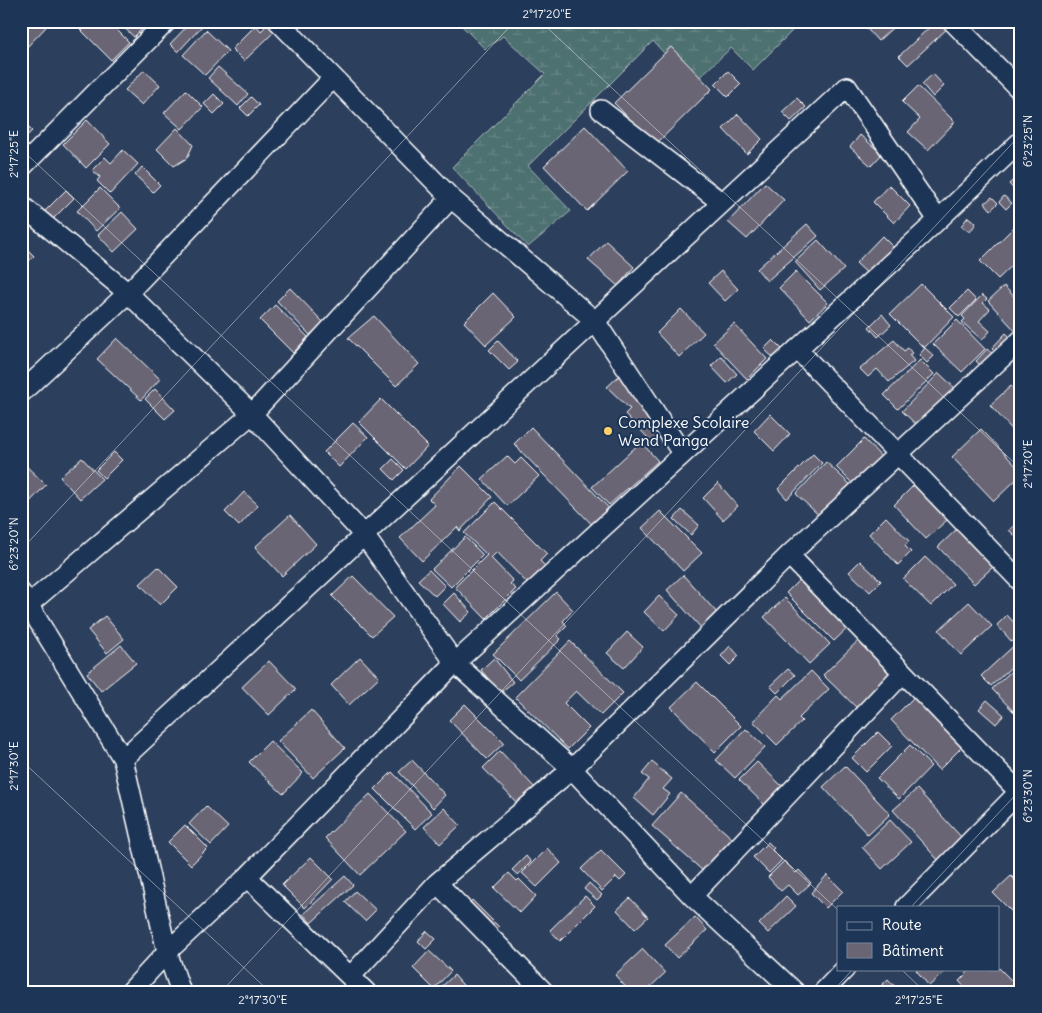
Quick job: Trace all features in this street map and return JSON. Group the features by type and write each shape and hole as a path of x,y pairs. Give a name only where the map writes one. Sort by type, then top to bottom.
{"street":[{"path":"21,168 167,21"},
{"path":"278,21 452,198 595,321 682,453"},
{"path":"952,21 1021,91"},
{"path":"21,393 128,293 333,78"},
{"path":"123,759 847,87 938,220"},
{"path":"601,110 722,203"},
{"path":"130,992 167,952 247,877 455,663 938,220 1021,141"},
{"path":"181,992 167,952 123,759 24,602 252,414 452,198"},
{"path":"21,205 128,293 252,414 364,535 455,663 572,769 692,896 795,992"},
{"path":"351,976 437,883 572,769 789,555 1021,340"},
{"path":"797,349 1021,582"},
{"path":"789,555 1020,792 907,906"},
{"path":"692,896 903,673"},
{"path":"247,877 366,992"},
{"path":"437,883 544,992"},
{"path":"823,992 844,970"}],"green space":[{"path":"457,21 792,21 797,26 753,70 731,48 692,84 653,41 528,166 571,211 528,247 452,167 545,74 503,36 485,49"}],"building":[{"path":"27,21 40,21 46,27 26,48 21,43 21,27"},
{"path":"72,21 108,21 129,42 111,60"},
{"path":"117,21 150,21 134,37"},
{"path":"192,21 201,21 204,24 178,52 170,44"},
{"path":"860,21 900,21 878,41"},
{"path":"936,21 945,21 950,26 908,65 899,56"},
{"path":"268,24 275,31 244,61 232,49 256,25 261,31"},
{"path":"206,30 228,51 205,75 183,55"},
{"path":"671,47 712,89 655,145 614,103"},
{"path":"218,67 248,94 238,106 208,78"},
{"path":"144,70 160,85 142,105 125,90"},
{"path":"728,71 741,84 728,97 715,84"},
{"path":"933,74 944,86 933,97 922,84"},
{"path":"918,86 955,122 928,150 908,132 920,119 902,102"},
{"path":"186,90 203,107 182,129 164,113"},
{"path":"214,94 224,104 214,114 204,104"},
{"path":"251,97 259,105 248,116 240,108"},
{"path":"797,98 806,107 791,121 782,112"},
{"path":"738,114 762,139 747,154 723,129"},
{"path":"21,120 32,131 21,141"},
{"path":"87,120 110,144 86,168 63,144"},
{"path":"585,126 628,171 587,211 544,166"},
{"path":"177,128 193,145 187,158 174,166 157,149"},
{"path":"860,135 882,154 871,166 850,147"},
{"path":"123,150 138,164 110,194 97,181 100,177 92,170 105,157 111,163"},
{"path":"142,167 160,185 153,192 135,175"},
{"path":"1021,173 1021,197 1009,184"},
{"path":"765,183 784,200 747,239 728,222"},
{"path":"889,185 910,206 894,223 873,202"},
{"path":"100,188 120,208 96,231 77,211"},
{"path":"66,190 74,198 51,221 43,213"},
{"path":"1004,196 1012,203 1006,209 999,202"},
{"path":"992,197 998,203 991,210 985,203"},
{"path":"122,212 138,229 114,252 98,235"},
{"path":"968,217 976,223 970,232 961,226"},
{"path":"1021,220 1021,257 998,279 980,261"},
{"path":"807,224 818,236 767,281 757,269"},
{"path":"882,236 895,249 870,276 856,263"},
{"path":"818,240 844,269 820,290 795,262"},
{"path":"606,241 634,267 618,286 588,260"},
{"path":"25,247 34,256 21,269 21,251"},
{"path":"721,271 738,289 725,301 708,283"},
{"path":"796,271 828,303 810,320 779,288"},
{"path":"921,284 954,317 924,348 890,314"},
{"path":"1004,286 1021,304 1020,336 988,301"},
{"path":"290,288 323,322 310,335 277,301"},
{"path":"967,291 976,300 959,317 950,308"},
{"path":"493,293 516,317 486,345 464,322"},
{"path":"982,295 987,299 983,303 990,309 979,321 990,331 982,340 962,322 965,319 962,316"},
{"path":"275,305 308,337 293,353 260,320"},
{"path":"681,309 704,333 679,357 657,333"},
{"path":"882,314 891,325 878,337 869,327"},
{"path":"374,316 419,364 396,386 348,338"},
{"path":"957,320 985,349 962,372 933,344"},
{"path":"734,324 767,359 747,379 713,343"},
{"path":"1006,333 1013,340 999,355 992,348"},
{"path":"117,338 160,379 141,400 97,359"},
{"path":"773,340 786,353 778,362 764,349"},
{"path":"894,340 904,351 908,348 912,353 909,355 914,361 889,382 877,369 868,377 860,369"},
{"path":"498,341 518,362 509,370 489,350"},
{"path":"925,348 934,356 927,363 919,355"},
{"path":"987,349 994,355 982,367 976,361"},
{"path":"721,356 737,374 727,383 711,366"},
{"path":"920,360 934,374 898,409 884,395"},
{"path":"622,373 672,425 653,443 625,414 630,409 607,387"},
{"path":"939,373 959,392 922,430 902,411"},
{"path":"1011,386 1021,397 1021,430 1016,434 990,405"},
{"path":"155,389 175,410 165,419 145,399"},
{"path":"381,399 428,446 406,469 359,422"},
{"path":"770,414 790,434 774,451 754,431"},
{"path":"353,423 368,437 339,467 324,452"},
{"path":"531,427 622,522 605,538 514,444"},
{"path":"981,429 1021,471 1021,475 994,501 952,457"},
{"path":"864,439 892,468 864,495 836,467"},
{"path":"641,442 658,461 609,505 592,487"},
{"path":"114,452 122,460 104,478 96,470"},
{"path":"813,454 822,463 787,499 778,489"},
{"path":"507,456 515,464 521,458 539,476 507,506 482,479"},
{"path":"82,458 102,479 80,499 60,477"},
{"path":"393,459 404,470 394,480 383,469"},
{"path":"826,462 855,489 825,521 796,494"},
{"path":"21,463 46,485 21,511"},
{"path":"461,466 492,497 460,531 457,527 422,561 400,538 435,505 429,499"},
{"path":"718,483 738,506 723,520 703,498"},
{"path":"914,485 947,520 926,539 894,505"},
{"path":"244,492 258,505 239,526 225,512"},
{"path":"495,502 547,554 540,561 545,566 528,584 497,552 491,558 513,581 510,584 516,589 486,619 455,587 487,555 464,533"},
{"path":"682,510 699,525 691,535 674,519"},
{"path":"660,511 702,553 683,571 642,528"},
{"path":"290,515 316,544 282,576 255,547"},
{"path":"886,517 909,541 905,546 911,552 898,565 869,534"},
{"path":"1018,522 1021,525 1021,533 1016,537 1009,530"},
{"path":"957,529 994,566 974,584 938,547"},
{"path":"465,537 483,555 451,587 432,569"},
{"path":"925,557 953,584 931,606 903,579"},
{"path":"860,561 881,581 870,592 849,572"},
{"path":"158,567 178,587 160,605 140,584"},
{"path":"810,569 858,618 834,641 786,593"},
{"path":"429,570 445,586 435,596 418,580"},
{"path":"683,575 718,614 702,629 667,590"},
{"path":"353,576 393,617 372,636 332,596"},
{"path":"556,592 573,610 563,621 567,626 557,636 561,639 519,680 493,654"},
{"path":"454,593 471,612 460,622 443,604"},
{"path":"659,596 679,615 664,631 644,612"},
{"path":"785,598 830,644 809,664 764,617"},
{"path":"969,602 992,626 961,655 939,630"},
{"path":"1007,615 1021,630 1021,633 1012,642 997,625"},
{"path":"105,616 124,639 107,653 88,630"},
{"path":"869,630 902,665 858,709 823,675"},
{"path":"627,632 643,647 624,668 607,653"},
{"path":"1021,639 1021,658 991,686 981,676"},
{"path":"570,641 623,693 601,715 576,691 564,703 589,728 568,749 515,697"},
{"path":"121,645 136,663 101,691 87,673"},
{"path":"730,646 739,656 730,665 721,656"},
{"path":"360,657 379,677 349,705 331,685"},
{"path":"494,658 513,682 500,693 481,670"},
{"path":"269,661 296,689 269,715 242,687"},
{"path":"1020,663 1021,705 1014,712 992,689"},
{"path":"788,669 795,675 777,693 770,686"},
{"path":"811,671 829,689 799,718 802,721 777,745 753,721 778,695 782,699"},
{"path":"697,682 741,726 715,752 671,707"},
{"path":"915,696 963,746 939,770 891,720"},
{"path":"987,700 1004,715 996,724 979,709"},
{"path":"465,704 504,743 487,759 449,720"},
{"path":"311,710 345,748 313,778 278,741"},
{"path":"746,729 765,747 735,778 716,760"},
{"path":"878,732 892,746 866,772 852,758"},
{"path":"270,741 303,773 283,794 249,762"},
{"path":"910,745 931,766 899,799 877,778"},
{"path":"500,751 537,790 520,806 483,768"},
{"path":"412,760 445,795 433,808 399,772"},
{"path":"652,762 672,779 663,789 670,794 653,815 634,798 649,779 642,774"},
{"path":"757,762 783,787 765,805 739,780"},
{"path":"845,766 890,814 868,835 823,787"},
{"path":"392,772 432,813 415,829 375,789"},
{"path":"917,789 963,839 939,861 893,810"},
{"path":"681,793 733,839 703,871 652,826"},
{"path":"370,794 406,831 360,875 325,838"},
{"path":"206,806 228,827 211,845 189,824"},
{"path":"444,808 460,825 440,844 424,827"},
{"path":"890,820 911,842 882,869 862,847"},
{"path":"185,825 208,848 191,865 168,842"},
{"path":"768,842 774,848 772,850 782,860 769,873 753,857"},
{"path":"547,848 561,863 537,887 522,873"},
{"path":"601,850 626,875 620,881 616,877 602,891 581,869"},
{"path":"526,856 531,862 518,875 512,870"},
{"path":"311,857 333,879 305,908 282,885"},
{"path":"784,861 796,873 799,870 811,883 798,895 788,885 781,891 768,877"},
{"path":"509,873 517,881 519,879 536,896 520,913 494,888"},
{"path":"827,875 843,891 826,908 811,893"},
{"path":"345,876 353,885 311,923 303,914"},
{"path":"1011,876 1021,885 1021,902 1011,911 993,893"},
{"path":"589,883 602,895 597,900 584,889"},
{"path":"355,891 376,910 365,921 345,902"},
{"path":"585,896 595,906 560,941 550,930"},
{"path":"786,896 796,906 768,933 759,924"},
{"path":"630,898 648,917 635,929 617,910"},
{"path":"472,900 499,927 489,937 462,911"},
{"path":"695,917 707,930 677,958 665,945"},
{"path":"427,931 436,939 426,949 418,941"},
{"path":"643,949 665,973 645,992 630,992 615,975"},
{"path":"429,951 451,971 434,989 413,968"},
{"path":"1000,969 1021,992 969,992 959,981 970,970"},
{"path":"916,970 947,970 929,986"},
{"path":"454,975 469,992 436,992"},
{"path":"888,979 900,992 875,992"}],"place":[{"name":"Complexe Scolaire Wend Panga","path":"608,431"}]}
